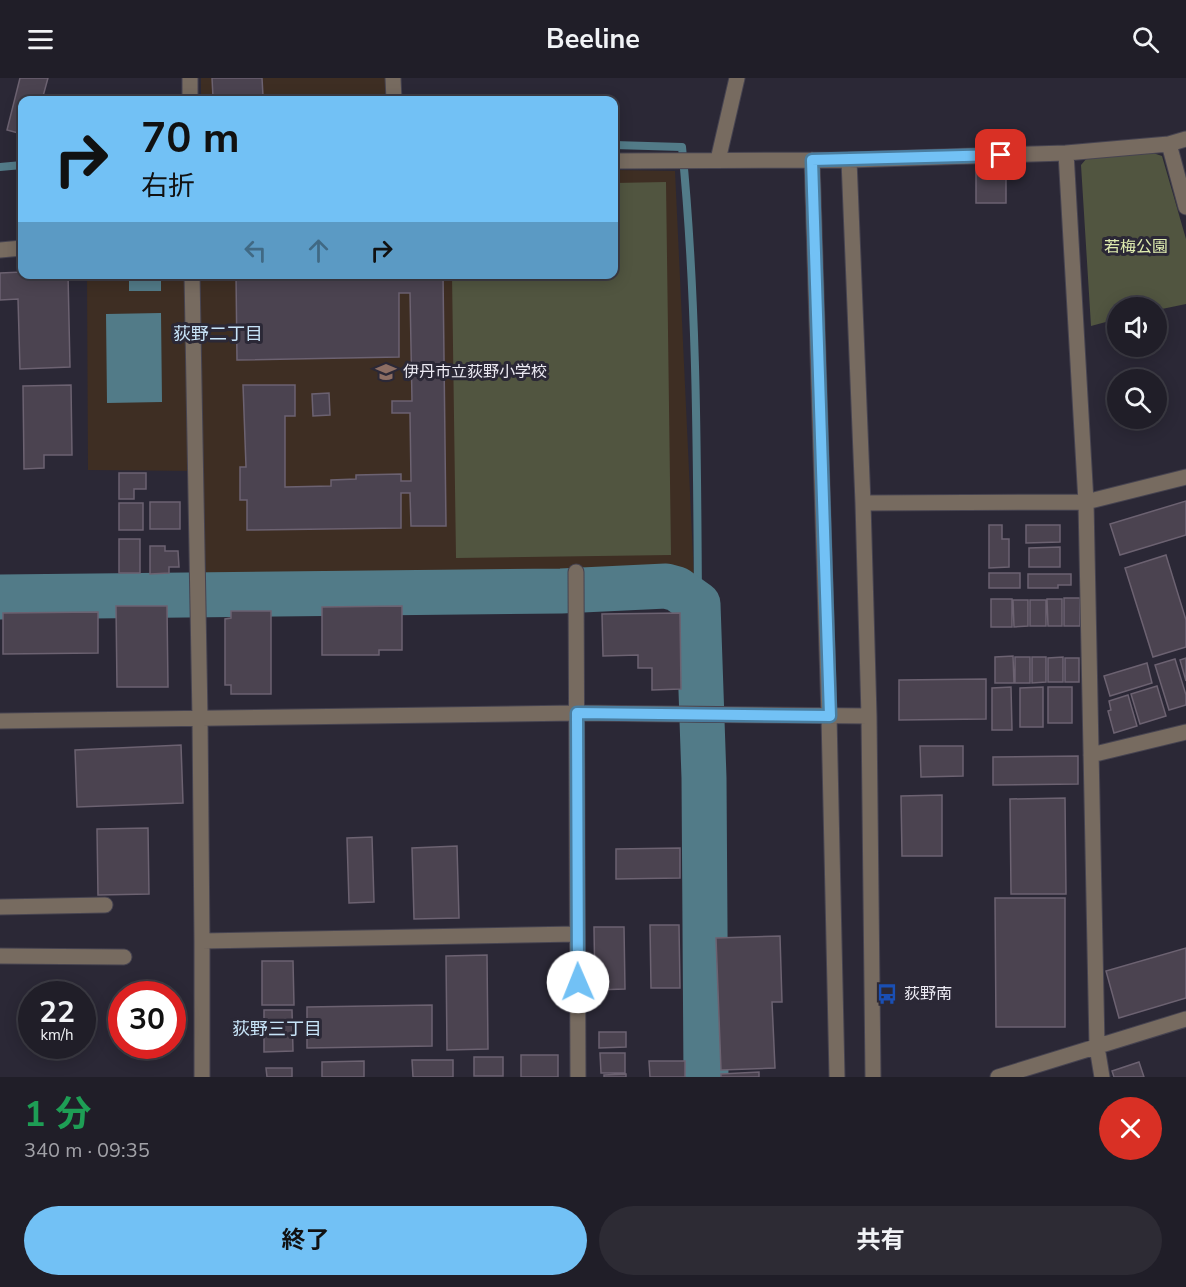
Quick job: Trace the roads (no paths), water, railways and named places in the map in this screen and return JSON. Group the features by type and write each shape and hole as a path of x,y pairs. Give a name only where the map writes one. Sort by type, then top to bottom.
{"street":[{"path":"190,78 190,96"},
{"path":"393,78 394,96"},
{"path":"718,160 737,78"},
{"path":"618,161 849,160 1066,153 1169,144 1186,139"},
{"path":"1169,144 1186,207"},
{"path":"1066,153 1086,502 1097,1047 1102,1077"},
{"path":"812,160 830,716 837,1077"},
{"path":"849,160 869,717 873,1077"},
{"path":"0,250 18,248"},
{"path":"192,279 200,718 202,1077"},
{"path":"863,503 1086,502 1186,477"},
{"path":"576,572 578,1077"},
{"path":"0,721 577,713 869,717"},
{"path":"1090,754 1186,732"},
{"path":"0,907 105,905"},
{"path":"202,941 577,934"},
{"path":"0,956 124,957"},
{"path":"998,1077 1186,1019"}],"water":[{"path":"129,279 161,279 161,291 129,291"},
{"path":"161,313 162,402 107,403 106,314"}],"waterway":[{"path":"618,145 682,147 693,318 698,604"},
{"path":"0,167 18,165"},
{"path":"0,597 561,591 666,586 677,589 698,604 704,778 706,1077"}],"place":[{"name":"伊丹市立荻野小学校","path":"386,372"},
{"name":"荻野南","path":"887,994"}],"district":[{"name":"荻野二丁目","path":"218,334"},
{"name":"荻野三丁目","path":"277,1029"}],"park label":[{"name":"若梅公園","path":"1136,247"}]}
